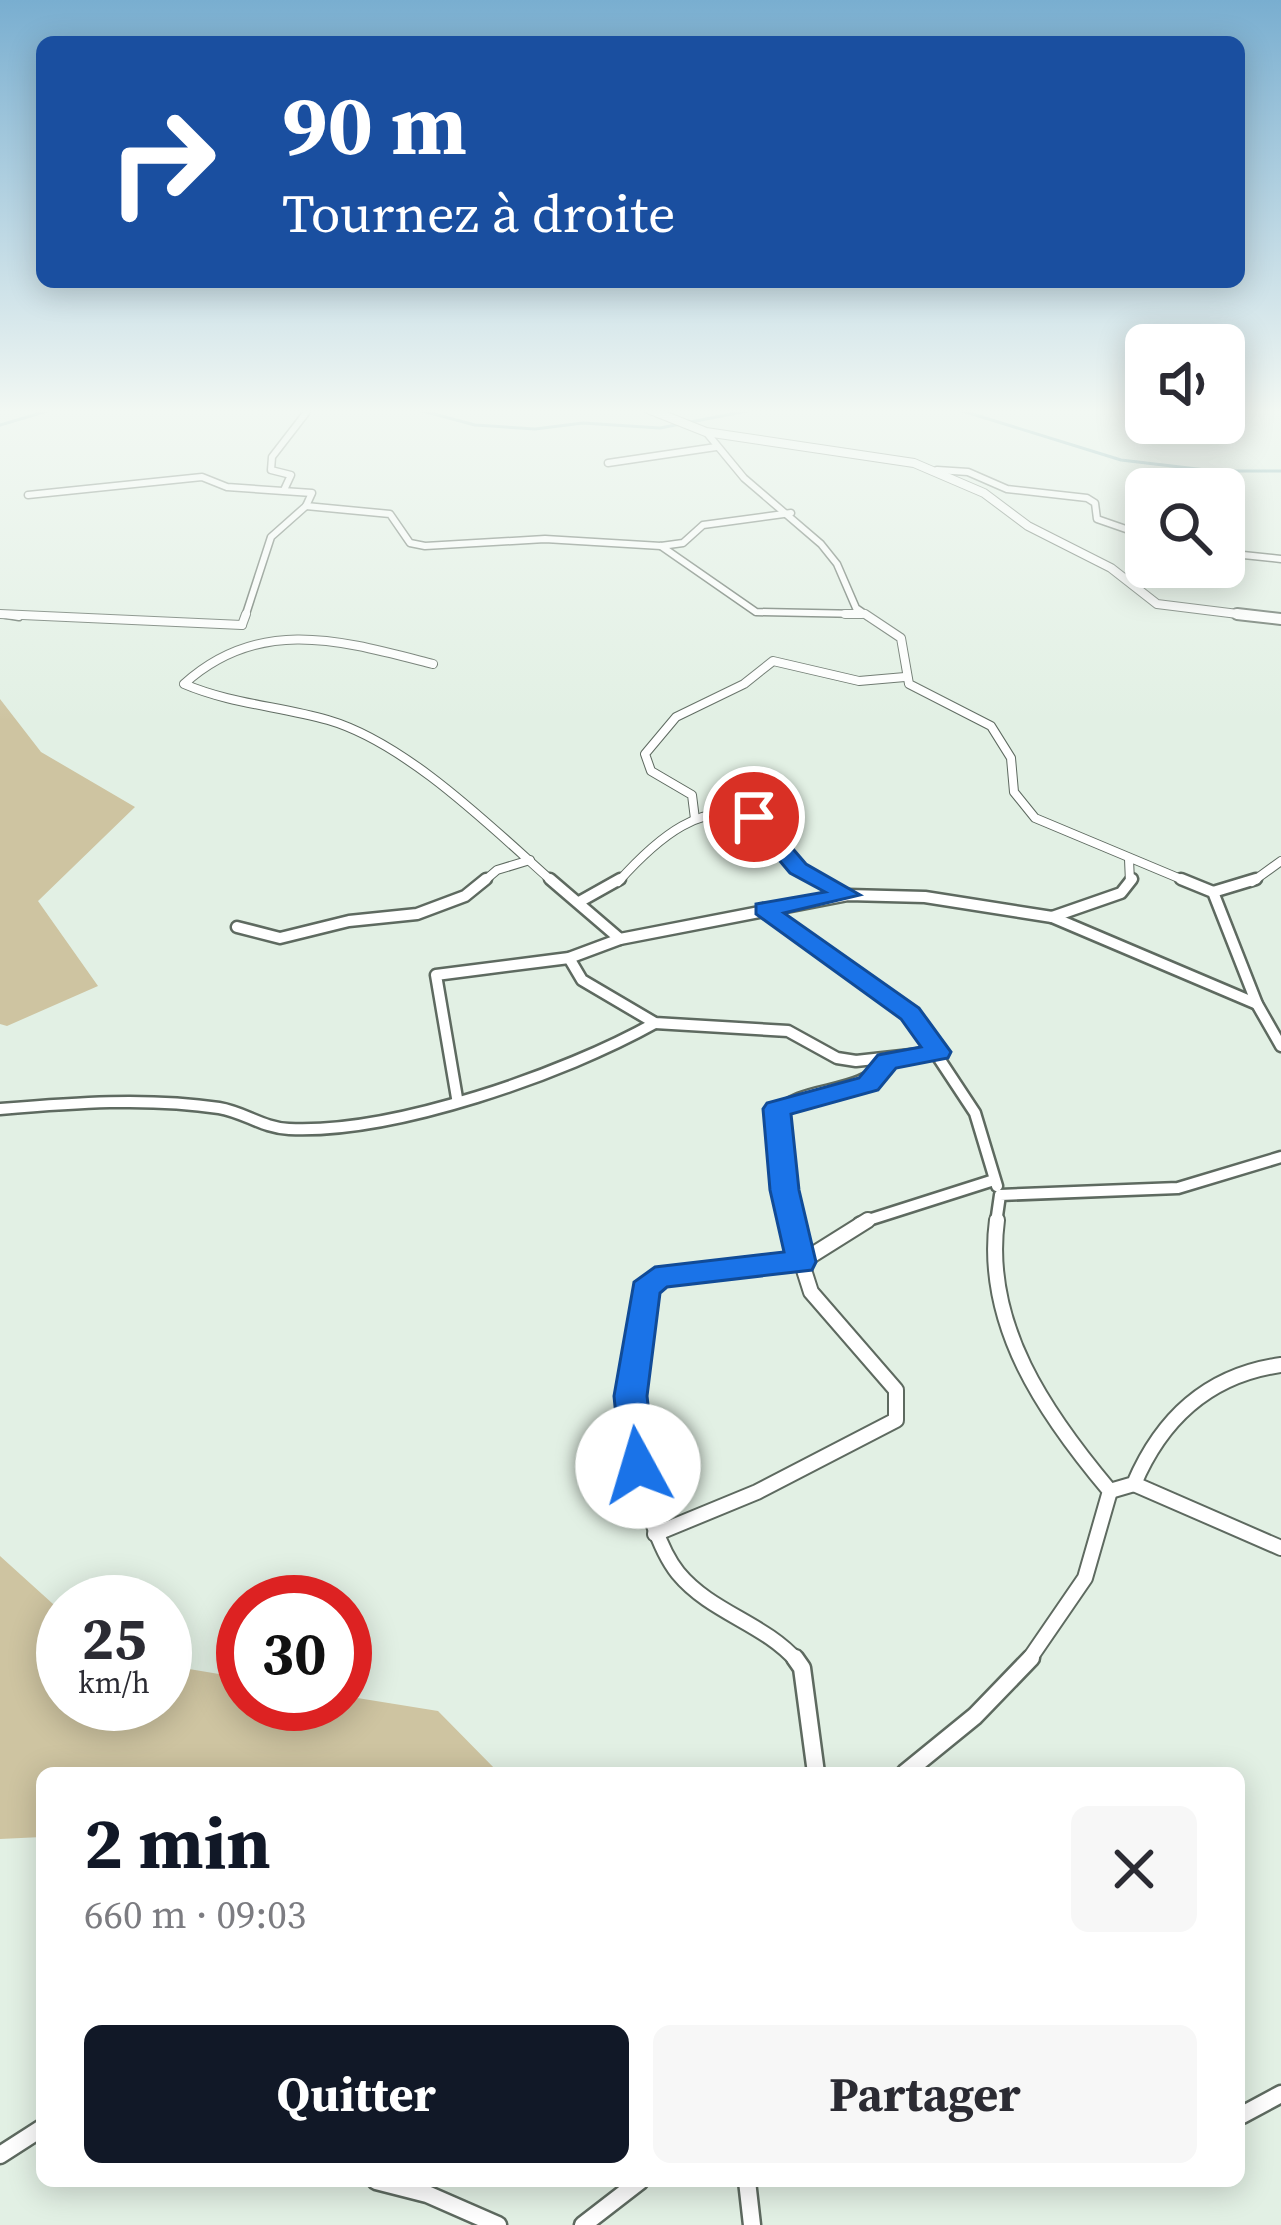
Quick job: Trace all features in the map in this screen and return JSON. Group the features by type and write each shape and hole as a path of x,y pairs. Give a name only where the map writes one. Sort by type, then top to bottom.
{"street":[{"path":"248,640 242,625 271,537 298,513"},
{"path":"378,513 390,514 410,543 425,546 545,539 661,546 683,543 704,525 791,513 837,564 849,599 862,614 901,638 907,653 905,677 915,689 958,705 991,726 1011,758 1014,792 1035,818 1214,892 1246,886 1281,861"},
{"path":"1013,513 1111,568 1157,604 1281,619"},
{"path":"1096,513 1097,519 1125,529"},
{"path":"661,546 756,612 862,614"},
{"path":"1245,555 1281,559"},
{"path":"0,614 42,620 242,625"},
{"path":"433,664 325,643 248,640 190,676 185,689 332,721 428,773 579,902 596,924 620,939"},
{"path":"695,819 692,795 651,771 645,754 661,732 703,699 740,687 762,664 773,661 860,681 905,677"},
{"path":"579,902 612,888 657,838 695,819 754,817 798,868 848,895"},
{"path":"237,927 280,938 349,921 417,914 465,896 497,870 530,860"},
{"path":"1052,917 1121,893 1132,877 1130,860"},
{"path":"1214,892 1257,1004 1281,1046"},
{"path":"457,1098 436,975 569,958 620,939 848,895 925,897 1052,917 1257,1004"},
{"path":"764,909 910,1013 975,1113 1000,1195 992,1233 998,1296 1013,1347 1067,1442 1110,1491 1104,1540 1067,1612 1013,1683 912,1767"},
{"path":"569,958 583,980 655,1023 705,1030 772,1028 837,1058 887,1061 938,1052"},
{"path":"0,1109 221,1108 258,1126 297,1129 457,1098 612,1051 655,1023"},
{"path":"655,1534 757,1492 896,1420 901,1409 898,1393 887,1374 822,1309 801,1262 785,1190 776,1109 869,1084 887,1061"},
{"path":"1000,1195 1154,1194 1233,1179 1281,1157"},
{"path":"815,1767 802,1667 793,1653 723,1615 693,1591 666,1560 655,1534 638,1466 631,1396 645,1290 655,1278 801,1262 854,1224 994,1180"},
{"path":"1134,1484 1143,1456 1171,1420 1214,1382 1246,1366 1281,1365"},
{"path":"1110,1491 1134,1484 1281,1548"},
{"path":"1245,2113 1281,2094"},
{"path":"0,2156 36,2132"},
{"path":"400,2187 498,2225"},
{"path":"583,2225 632,2187"},
{"path":"748,2187 752,2225"}],"shaded area":[{"path":"0,699 41,752 135,807 38,901 98,986 7,1026 0,1024"},
{"path":"0,1556 36,1589 36,1731 192,1731 192,1670 216,1674 216,1731 372,1731 372,1700 438,1711 493,1767 36,1767 36,1837 0,1839"}],"route":[{"path":"638,1466 631,1396 635,1334 645,1290 655,1278 801,1262 785,1190 776,1109 784,1103 869,1084 887,1061 938,1052 910,1013 764,909 848,895 798,868 754,817"}]}
